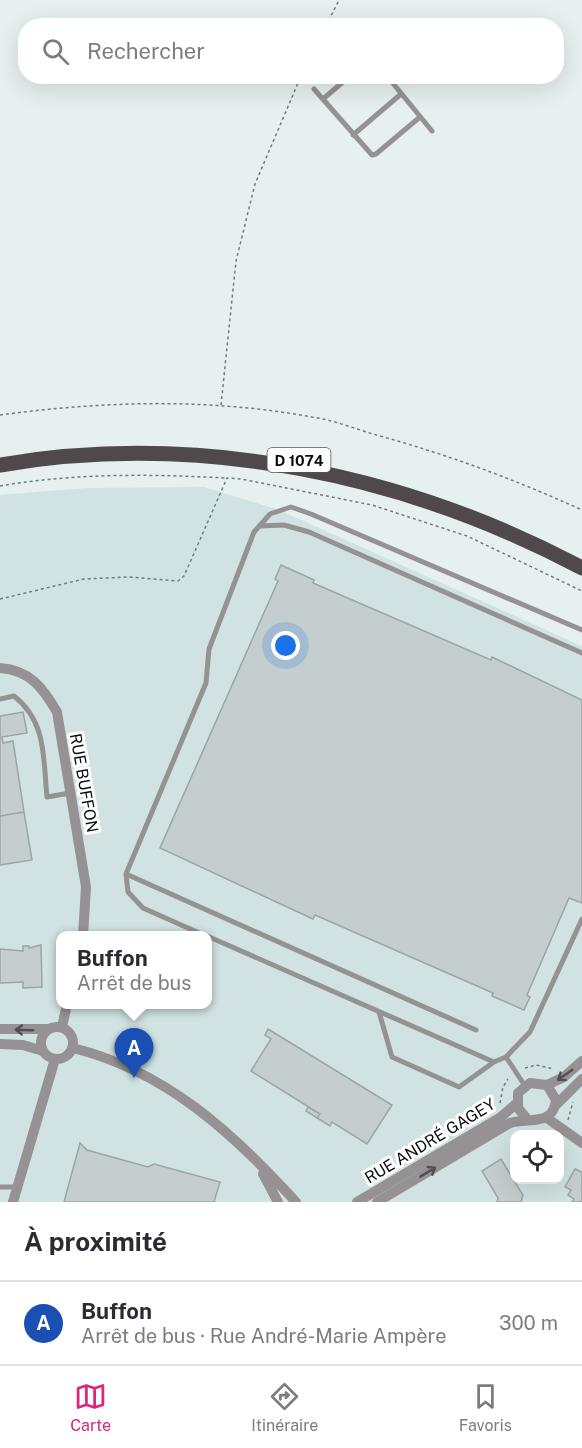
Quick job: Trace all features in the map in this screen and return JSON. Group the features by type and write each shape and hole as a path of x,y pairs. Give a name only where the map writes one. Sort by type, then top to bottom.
{"main road":[{"name":"D 1074","path":"0,459 86,449 179,446 267,454 344,468 416,488 481,510 582,558"},
{"name":"D 1074","path":"0,465 83,456 165,454 248,460 303,469 366,482 436,502 525,539 582,568"}],"street":[{"name":"RUE BUFFON","path":"0,668 29,675 45,692 57,712 86,887 83,931"},
{"path":"62,1027 66,1009"},
{"path":"0,1029 62,1027 70,1033 73,1048 68,1055 55,1059"},
{"path":"43,1051 41,1042 48,1029"},
{"path":"0,1044 43,1051 55,1059"},
{"path":"73,1048 136,1070 176,1092 220,1124 296,1202"},
{"path":"13,1202 55,1059"},
{"path":"547,1085 564,1077 582,1061"},
{"path":"555,1107 554,1094 547,1085 536,1082 525,1086 518,1093 519,1112 526,1119 537,1121 547,1118 582,1079"},
{"name":"RUE ANDRÉ GAGEY","path":"357,1202 501,1117 517,1103"},
{"path":"547,1118 582,1143"},
{"name":"RUE ANDRÉ GAGEY","path":"377,1202 504,1127 526,1119"},
{"path":"255,1161 278,1202"}],"lane":[{"path":"323,99 341,84"},
{"path":"393,84 432,131"},
{"path":"314,89 367,152 376,154 420,117"},
{"path":"353,135 401,94"},
{"path":"196,931 143,908 128,892 126,874 206,683 209,649 254,532 270,514 291,507 582,630"},
{"path":"260,526 284,525 309,532 582,653"},
{"path":"0,699 14,696 28,707 41,733 47,797 71,793"},
{"path":"126,874 477,1029"},
{"path":"379,1012 392,1058 459,1087 494,1062 506,1057 530,1032 582,919"},
{"path":"212,938 494,1062"},
{"path":"506,1057 525,1086"},
{"path":"0,1186 17,1187"}],"path":[{"path":"330,18 339,0"},
{"path":"221,406 236,261 255,184 298,84"},
{"path":"0,415 57,407 136,403 221,406 313,417 414,445 504,475 582,510"},
{"path":"0,486 92,476 158,474 227,478 372,505 467,536 582,591"},
{"path":"0,598 84,579 129,577 178,581 184,576 227,478"},
{"path":"525,1068 536,1065 558,1070"},
{"path":"499,1107 503,1087 508,1079"},
{"path":"564,1125 573,1110 570,1097"}],"shaded area":[{"path":"204,487 279,510 582,646 582,1202 0,1202 0,495 87,488"}],"building":[{"path":"281,565 314,580 313,583 491,660 492,657 582,700 582,903 569,898 527,995 530,997 524,1010 492,996 493,993 315,915 313,919 160,848 278,581 275,579"},
{"path":"23,712 27,733 2,737 3,743 13,741 24,812 0,816 0,716"},
{"path":"24,812 32,860 0,865 0,816"},
{"path":"41,945 42,987 23,988 23,982 0,983 0,949 23,951 23,946 29,946 29,948"},
{"path":"268,1029 392,1105 367,1144 332,1122 330,1126 317,1118 320,1114 251,1071 271,1039 265,1035"},
{"path":"308,1107 320,1114 317,1118 306,1111"},
{"path":"80,1143 87,1150 148,1167 154,1164 220,1182 214,1202 64,1202"},
{"path":"501,1159 510,1174 510,1184 516,1184 523,1195 521,1202 497,1202 498,1198 482,1171"},
{"path":"575,1169 582,1172 582,1202 572,1202 574,1199 568,1195 571,1190 565,1187"}],"place":[{"name":"Buffon","path":"134,1078"}]}
